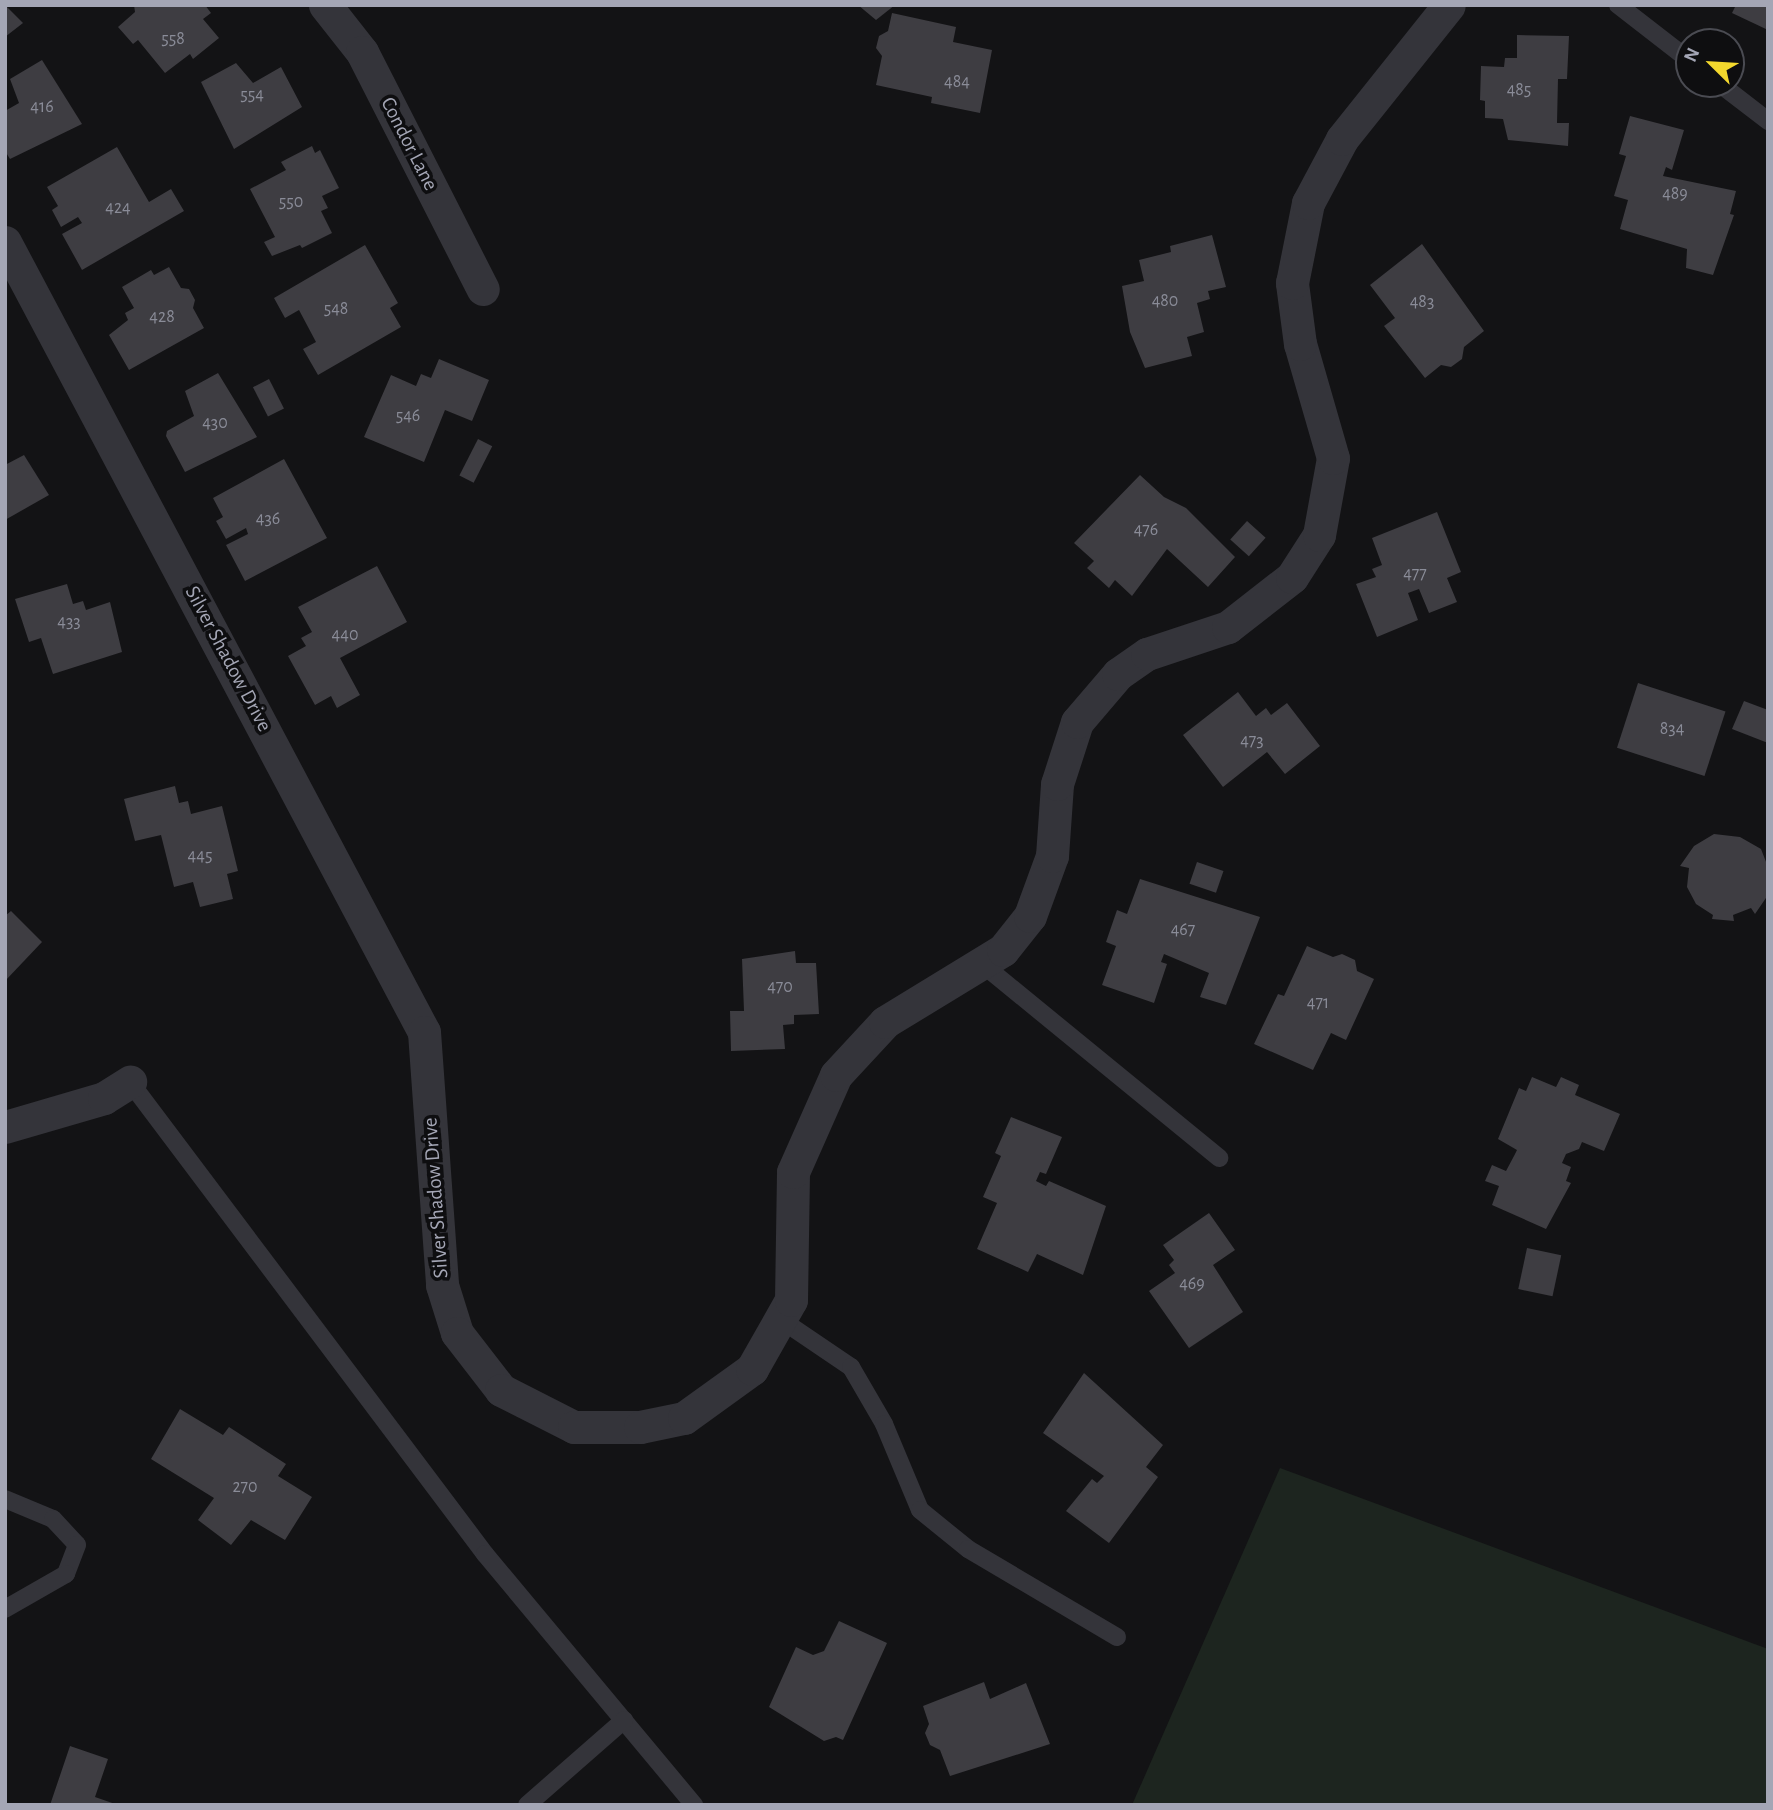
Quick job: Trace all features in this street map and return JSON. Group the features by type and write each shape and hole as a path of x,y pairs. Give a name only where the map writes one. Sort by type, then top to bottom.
{"street":[{"name":"Condor Lane","path":"325,5 362,52 483,289"},
{"name":"Silver Shadow Drive","path":"5,242 424,1032 442,1285 457,1333 501,1390 574,1427 640,1427 684,1418 752,1369 791,1300 793,1172 836,1075 885,1022 1003,950 1030,916 1052,856 1057,783 1077,722 1118,674 1147,654 1228,627 1292,577 1318,535 1333,458 1300,344 1292,283 1308,203 1342,139 1448,5"},
{"path":"5,1127 104,1098 130,1082"}],"lane":[{"path":"1618,5 1675,49"},
{"path":"1738,98 1768,121"},
{"path":"981,963 1219,1158"},
{"path":"130,1082 485,1554 694,1805"},
{"path":"780,1319 851,1367 884,1424 920,1510 968,1549 1117,1637"},
{"path":"5,1499 53,1519 77,1545 66,1574 5,1609"},
{"path":"527,1805 624,1720"}],"shaded area":[{"path":"1280,1468 1768,1649 1768,1805 1132,1805"}],"building":[{"path":"5,5 23,23 5,37"},
{"path":"134,5 205,5 211,13 203,19 219,38 193,59 190,54 165,73 138,40 133,44 118,27 135,12"},
{"path":"858,5 895,5 876,20"},
{"path":"1736,5 1768,5 1768,30 1732,13"},
{"path":"892,13 956,27 953,42 992,50 980,113 931,103 932,97 876,85 882,56 876,48 879,36 888,31"},
{"path":"1517,35 1569,36 1567,79 1558,79 1557,123 1569,123 1568,146 1508,140 1503,119 1485,118 1485,101 1480,100 1481,66 1504,67 1505,58 1517,58"},
{"path":"42,60 82,124 10,159 5,151 5,111 19,103 10,79"},
{"path":"236,63 253,83 281,67 302,107 234,149 201,82"},
{"path":"1630,116 1684,130 1672,170 1666,167 1663,176 1736,191 1730,214 1734,215 1713,275 1686,268 1687,249 1620,229 1628,200 1614,196 1626,156 1619,154"},
{"path":"312,146 315,153 320,150 339,188 322,196 328,208 321,211 332,233 302,248 300,245 272,256 264,242 275,237 250,189 286,170 281,162"},
{"path":"117,147 149,202 171,189 184,211 82,270 62,234 82,223 78,217 61,227 52,210 58,206 47,187"},
{"path":"1212,235 1226,287 1208,291 1210,299 1197,303 1204,332 1187,337 1192,356 1145,368 1130,332 1122,286 1144,281 1139,260 1171,252 1170,246"},
{"path":"1422,244 1484,331 1464,347 1462,359 1451,367 1441,365 1425,378 1384,326 1395,318 1370,285"},
{"path":"365,245 398,303 390,308 401,327 318,375 303,349 316,342 299,310 285,318 274,298"},
{"path":"169,267 181,288 189,289 195,300 193,308 204,328 129,370 109,335 128,320 125,313 134,308 122,287 151,270 154,275"},
{"path":"439,359 489,380 472,421 445,410 424,462 364,437 391,375 416,386 421,374 431,378"},
{"path":"218,373 257,437 185,472 166,436 167,431 194,416 185,391"},
{"path":"269,379 284,408 268,417 253,387"},
{"path":"478,439 492,446 474,483 459,476"},
{"path":"24,455 49,495 5,520 5,465"},
{"path":"284,459 327,538 245,581 226,545 248,534 246,528 226,539 216,521 223,517 213,498"},
{"path":"1140,475 1164,497 1186,508 1235,557 1208,587 1167,549 1132,596 1115,580 1109,588 1087,568 1094,561 1074,543"},
{"path":"1437,512 1461,572 1447,578 1457,602 1429,613 1419,589 1408,593 1418,620 1377,637 1356,584 1376,577 1372,569 1382,565 1372,538"},
{"path":"1247,521 1266,538 1249,556 1230,540"},
{"path":"377,566 407,622 340,658 360,695 337,708 331,696 315,705 288,656 306,646 301,638 312,632 298,607"},
{"path":"67,584 73,604 83,601 86,610 110,602 122,652 53,674 41,638 29,642 15,599"},
{"path":"1638,683 1725,711 1704,776 1617,748"},
{"path":"1238,692 1256,716 1266,708 1271,715 1287,703 1320,746 1285,774 1267,752 1223,787 1183,735"},
{"path":"1744,701 1768,710 1768,743 1732,729"},
{"path":"175,786 179,803 188,801 191,814 222,806 238,871 227,874 233,899 200,907 193,882 174,887 161,835 135,841 124,799"},
{"path":"1714,834 1740,837 1761,849 1768,867 1768,895 1755,914 1751,908 1733,915 1734,921 1712,919 1713,915 1696,904 1687,887 1689,868 1680,866 1694,846"},
{"path":"1197,862 1223,871 1216,893 1190,884"},
{"path":"1140,879 1260,917 1226,1005 1200,997 1209,973 1164,954 1161,962 1167,964 1154,1003 1102,985 1116,946 1106,942 1117,910 1127,914"},
{"path":"11,911 42,942 5,981 5,916"},
{"path":"1307,946 1333,957 1342,954 1355,960 1357,971 1374,979 1346,1040 1331,1033 1313,1070 1254,1044 1278,994 1284,996"},
{"path":"795,951 796,963 816,963 819,1014 794,1015 794,1024 783,1025 785,1049 731,1051 730,1011 744,1011 742,959"},
{"path":"1532,1077 1556,1087 1561,1077 1579,1085 1575,1095 1620,1114 1604,1151 1582,1142 1579,1149 1566,1154 1562,1163 1571,1167 1566,1181 1571,1183 1546,1229 1492,1205 1499,1186 1485,1181 1492,1165 1506,1171 1517,1150 1498,1139 1519,1088 1526,1091"},
{"path":"1011,1117 1062,1137 1046,1174 1040,1172 1036,1181 1046,1186 1049,1181 1106,1206 1083,1275 1037,1254 1028,1272 977,1249 997,1203 983,1197 1001,1156 995,1153"},
{"path":"1209,1213 1235,1250 1213,1265 1243,1312 1189,1348 1149,1291 1175,1273 1169,1265 1174,1260 1163,1245"},
{"path":"1527,1248 1561,1255 1553,1296 1518,1289"},
{"path":"1084,1373 1163,1445 1146,1467 1158,1477 1109,1543 1066,1511 1092,1479 1097,1483 1104,1476 1043,1433"},
{"path":"180,1409 223,1435 229,1427 286,1464 278,1476 312,1497 285,1540 251,1520 231,1545 198,1520 214,1498 151,1459"},
{"path":"839,1621 887,1643 843,1740 836,1737 824,1741 769,1707 796,1647 813,1655 824,1651"},
{"path":"984,1682 990,1699 1026,1683 1050,1744 950,1776 940,1750 930,1745 925,1733 929,1724 923,1706"},
{"path":"70,1746 108,1759 95,1797 118,1805 50,1805"}]}
